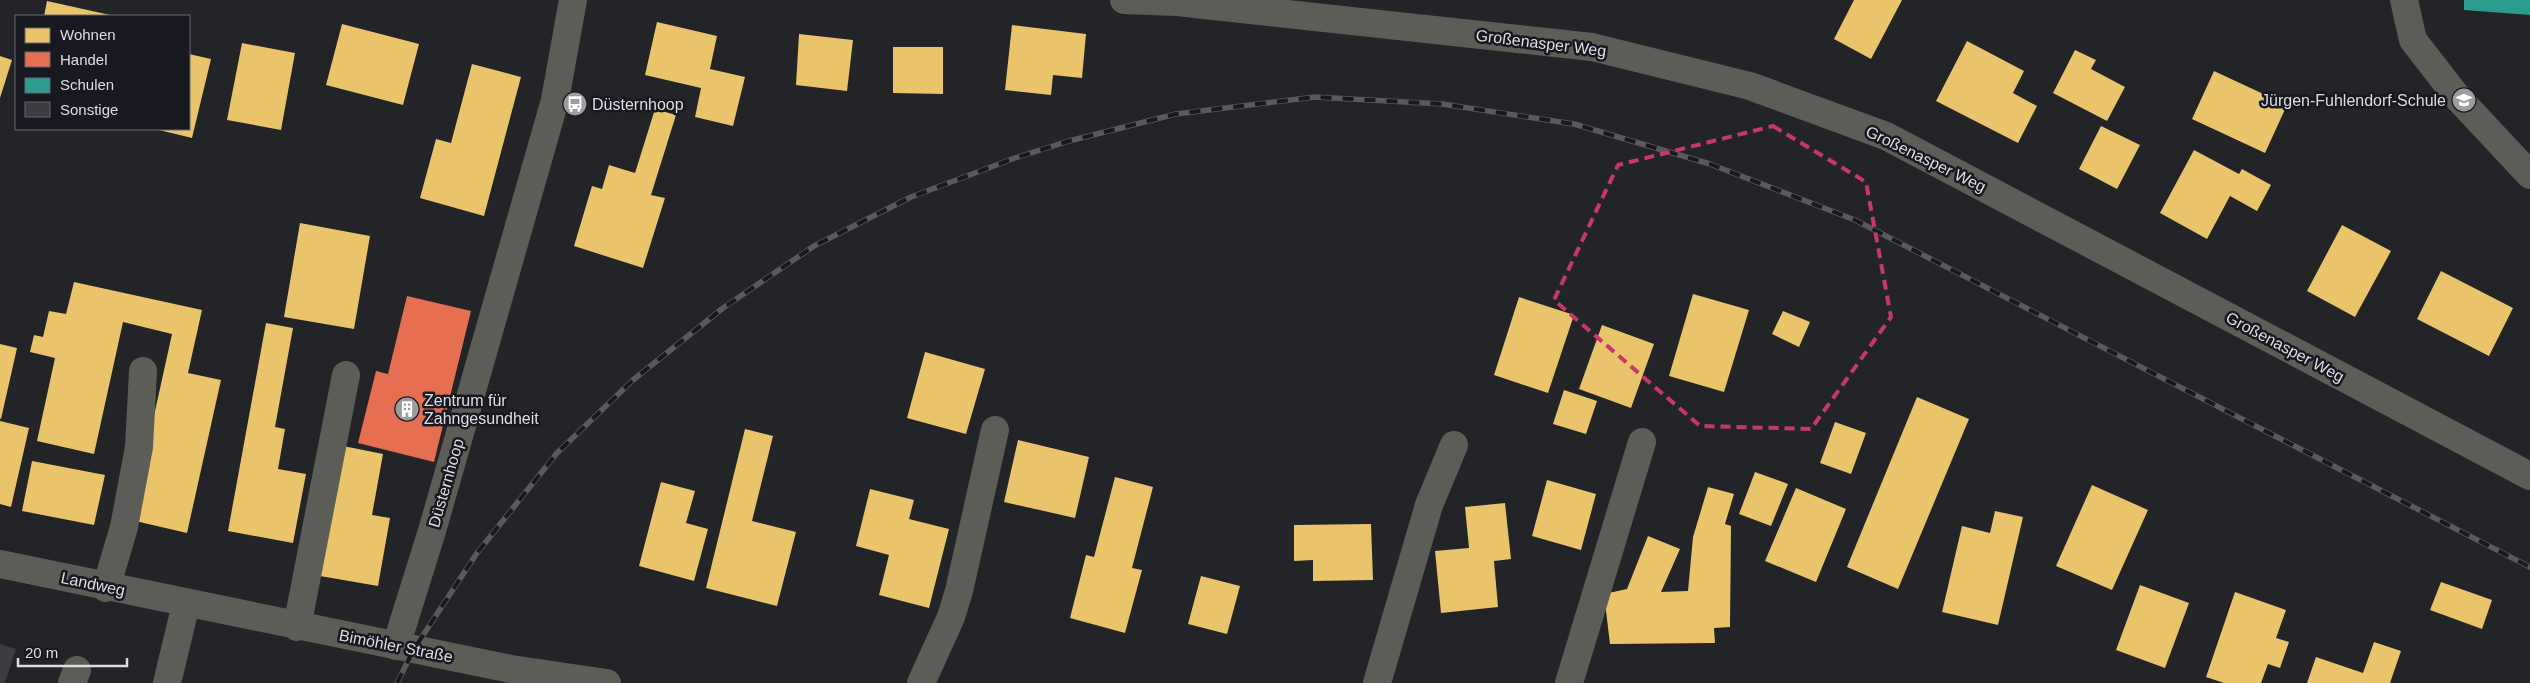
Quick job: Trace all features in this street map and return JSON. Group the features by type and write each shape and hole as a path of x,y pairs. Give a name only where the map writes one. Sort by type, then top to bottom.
{"street":[{"name":"Düsternhoop","path":"396,646 432,531 552,109 573,0"},
{"path":"1124,0 1179,1"},
{"path":"2404,0 2413,40 2458,98 2530,175"},
{"name":"Großenasper Weg","path":"1179,1 1592,47 1750,86 1886,136 2530,476"},
{"path":"106,588 124,527 139,448 143,371"},
{"path":"297,627 346,375"},
{"path":"921,683 945,631 959,592 995,430"},
{"path":"1570,683 1642,442"},
{"path":"1377,683 1430,505 1454,445"},
{"name":"Landweg","path":"0,564 186,604"},
{"name":"Bimöhler Straße","path":"186,604 396,646 508,676 607,683"},
{"path":"166,683 186,604"}],"highlighted area":[{"path":"1773,126 1866,182 1891,317 1811,429 1700,426 1554,300 1618,165"}],"building: Wohnen":[{"path":"1854,0 1902,0 1871,59 1834,39"},
{"path":"47,1 110,15 44,15"},
{"path":"657,22 717,36 710,69 745,77 733,126 695,117 701,88 645,75"},
{"path":"342,24 419,44 403,105 326,85"},
{"path":"1012,25 1086,34 1082,78 1053,75 1051,95 1005,90"},
{"path":"799,34 853,40 847,91 796,85"},
{"path":"1967,41 2024,71 2013,93 2037,106 2018,143 1936,101"},
{"path":"242,43 295,53 281,130 227,120"},
{"path":"893,47 943,47 943,94 893,93"},
{"path":"2075,50 2096,60 2091,69 2125,87 2107,121 2053,93"},
{"path":"190,54 211,59 192,138 159,130 190,130"},
{"path":"0,56 12,60 0,98"},
{"path":"472,64 521,77 484,216 420,198 436,139 451,143"},
{"path":"2214,71 2287,105 2265,153 2192,119"},
{"path":"655,109 676,115 651,195 665,198 643,268 574,246 592,186 602,189 609,165 635,173"},
{"path":"2101,126 2140,145 2117,189 2079,169"},
{"path":"2194,150 2239,174 2242,169 2271,185 2257,211 2230,196 2207,239 2160,213"},
{"path":"300,223 370,236 354,329 284,317"},
{"path":"2342,225 2391,251 2355,317 2307,291"},
{"path":"2441,271 2513,308 2489,356 2417,319"},
{"path":"74,282 202,310 188,373 221,380 187,533 131,520 172,334 123,322 94,454 37,441 55,358 30,352 34,335 43,337 49,311 66,314"},
{"path":"1693,294 1749,310 1724,392 1669,376"},
{"path":"1519,297 1574,315 1548,393 1494,375"},
{"path":"1783,311 1810,322 1799,347 1772,334"},
{"path":"266,323 293,328 275,427 285,429 278,469 306,474 293,543 228,531"},
{"path":"1602,325 1654,344 1631,408 1579,389"},
{"path":"0,344 17,348 1,419 0,418"},
{"path":"925,352 985,369 966,434 907,418"},
{"path":"1564,390 1597,401 1586,434 1553,424"},
{"path":"1917,397 1969,419 1898,589 1847,567"},
{"path":"0,421 29,428 11,507 0,504"},
{"path":"1835,422 1866,433 1851,474 1820,463"},
{"path":"745,429 773,436 752,521 796,532 777,606 706,588"},
{"path":"1018,440 1089,457 1075,518 1004,502"},
{"path":"343,446 383,454 372,515 390,518 378,586 320,576"},
{"path":"32,461 105,475 94,525 22,511"},
{"path":"1755,472 1788,484 1771,526 1739,514"},
{"path":"1115,477 1153,487 1132,568 1142,570 1125,633 1070,618 1086,555 1094,557"},
{"path":"1547,480 1596,494 1581,550 1532,536"},
{"path":"661,482 695,491 686,523 708,529 694,581 639,566"},
{"path":"2092,485 2148,510 2112,590 2056,566"},
{"path":"1708,487 1734,494 1725,524 1731,526 1730,627 1714,628 1715,643 1610,644 1604,594 1627,589 1648,536 1680,549 1661,592 1688,591 1693,537"},
{"path":"1796,488 1846,509 1816,582 1765,561"},
{"path":"870,489 914,500 909,519 949,529 929,608 879,595 889,555 856,546"},
{"path":"1505,503 1511,559 1494,561 1498,607 1441,613 1435,551 1469,548 1465,507"},
{"path":"1995,511 2023,517 1998,625 1942,612 1962,526 1990,533"},
{"path":"1371,524 1373,580 1313,581 1313,560 1294,561 1294,525"},
{"path":"1201,576 1240,586 1227,634 1188,624"},
{"path":"2441,582 2492,600 2482,629 2430,610"},
{"path":"2140,585 2189,603 2165,668 2116,650"},
{"path":"2235,592 2286,610 2276,638 2289,642 2280,668 2268,664 2261,683 2224,683 2206,677"},
{"path":"2374,642 2401,651 2390,683 2307,683 2316,657 2363,673"}],"building: Handel":[{"name":"Zentrum für Zahngesundheit","path":"407,296 471,311 434,462 358,443 376,371 388,374"}],"building: Schulen":[{"path":"2464,0 2530,0 2530,15 2464,10"}],"building: Sonstige":[{"path":"0,644 16,649 5,683 0,683"}],"railway":[{"path":"397,683 414,649 477,553 557,453 633,380 723,308 814,246 911,197 1015,158 1069,141 1176,114 1315,97 1442,104 1574,124 1710,164 1855,220 2530,567"}],"place":[{"name":"Jürgen-Fuhlendorf-Schule","path":"2464,100"},
{"name":"Düsternhoop","path":"575,104"},
{"name":"Zentrum für Zahngesundheit","path":"407,409"}]}
